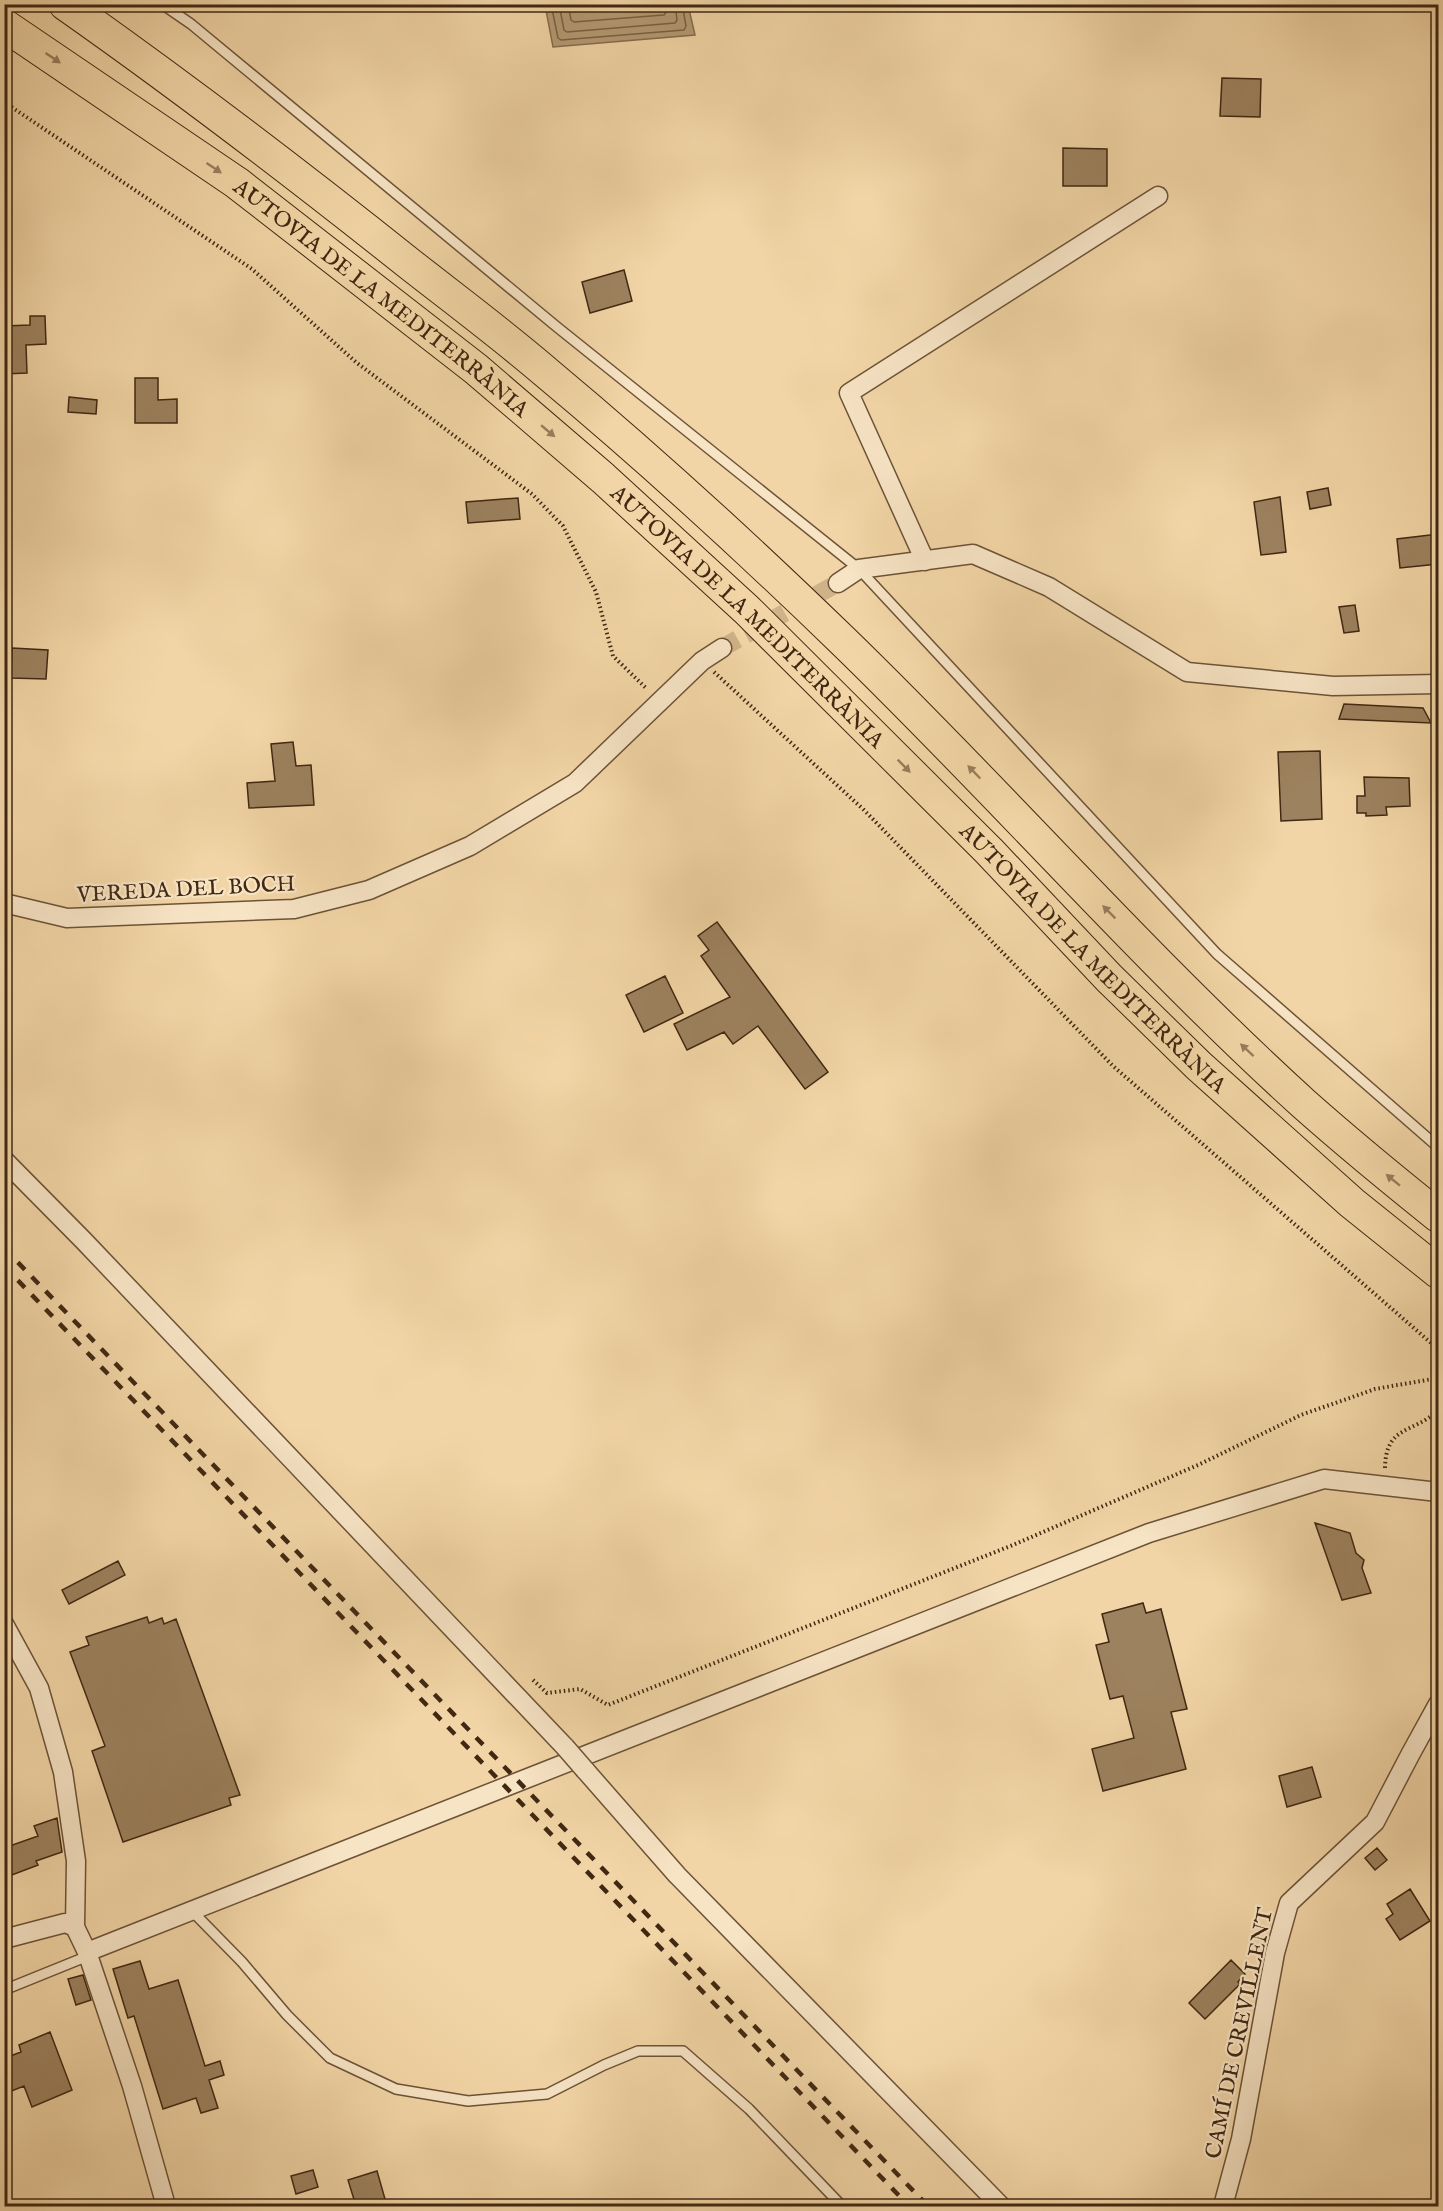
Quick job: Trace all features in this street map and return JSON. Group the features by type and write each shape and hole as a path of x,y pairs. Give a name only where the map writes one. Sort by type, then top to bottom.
{"highway":[{"name":"AUTOVIA DE LA MEDITERRÀNIA","path":"64,4 194,96 305,180 546,372 677,485 917,714 1078,882 1242,1045 1305,1104 1438,1216"},
{"name":"AUTOVIA DE LA MEDITERRÀNIA","path":"4,25 237,183 476,369 603,478 747,610 989,851 1109,978 1199,1066 1352,1203 1438,1272"}],"street":[{"path":"925,561 849,393 1158,196"},
{"path":"838,583 859,569 973,554 1049,587 1187,672 1333,686 1438,684"},
{"name":"VEREDA DEL BOCH","path":"4,903 67,918 294,909 369,890 470,846 575,783 702,661 722,648"},
{"path":"4,1160 565,1747 677,1875 1000,2206"},
{"path":"88,1954 1149,1533 1324,1479 1438,1492"},
{"path":"4,1624 39,1688 63,1772 75,1861 75,1927 88,1954 132,2086 166,2206"},
{"name":"CAMÍ DE CREVILLENT","path":"1223,2206 1241,2139 1275,1953 1289,1903 1375,1822 1438,1704"},
{"path":"4,1939 66,1923 75,1927"}],"lane":[{"path":"162,4 191,24 557,327 859,569 1217,954 1438,1147"},
{"path":"192,1911 242,1962 287,2015 330,2058 396,2089 468,2101 547,2094 638,2051 684,2051 749,2109 842,2206"},
{"path":"4,1990 88,1954"}],"path":[{"path":"4,102 252,269 357,363 532,494 563,525 596,592 613,656 660,702"},
{"path":"702,661 864,810 1113,1066 1438,1349"},
{"path":"533,1680 548,1693 580,1689 608,1705 1012,1545 1198,1465 1301,1415 1375,1389 1438,1378"},
{"path":"1385,1487 1387,1447 1400,1433 1432,1417 1438,1410"}],"water":[{"path":"545,5 688,5 695,35 553,47"}],"building":[{"path":"1222,78 1261,79 1260,117 1220,116"},
{"path":"1063,148 1107,149 1107,186 1063,186"},
{"path":"624,270 632,301 590,313 582,282"},
{"path":"30,316 45,316 46,344 26,345 27,373 4,374 4,326 30,325"},
{"path":"135,378 158,378 158,400 177,399 177,423 135,423"},
{"path":"69,397 97,400 96,414 68,412"},
{"path":"1328,488 1331,505 1310,509 1307,492"},
{"path":"1280,497 1286,552 1261,555 1254,502"},
{"path":"518,498 520,519 468,523 466,502"},
{"path":"1438,534 1438,564 1400,568 1397,539"},
{"path":"1355,605 1359,631 1344,633 1339,607"},
{"path":"12,648 48,650 46,679 11,678"},
{"path":"1344,704 1423,708 1431,723 1339,719"},
{"path":"293,742 296,766 311,765 314,805 249,808 247,783 275,781 271,744"},
{"path":"1320,751 1322,819 1281,821 1278,752"},
{"path":"1364,777 1409,778 1410,806 1386,807 1387,815 1366,816 1366,813 1357,813 1357,796 1365,796"},
{"path":"717,922 828,1072 805,1089 758,1026 733,1044 724,1032 687,1050 674,1024 730,997 701,956 709,950 698,936"},
{"path":"665,976 683,1013 644,1032 626,995"},
{"path":"1315,1523 1350,1533 1356,1553 1364,1560 1362,1568 1371,1593 1342,1600"},
{"path":"118,1561 125,1575 69,1604 62,1590"},
{"path":"1143,1603 1146,1613 1161,1609 1187,1709 1171,1712 1186,1769 1103,1791 1092,1749 1134,1738 1123,1696 1110,1699 1096,1645 1109,1642 1102,1614"},
{"path":"147,1617 149,1623 162,1618 164,1624 176,1619 240,1795 229,1798 231,1805 123,1842 92,1751 105,1746 70,1652 89,1645 86,1637"},
{"path":"1312,1767 1321,1797 1287,1807 1279,1776"},
{"path":"57,1818 62,1852 36,1861 38,1865 4,1878 4,1848 38,1836 34,1826"},
{"path":"1377,1848 1387,1860 1375,1870 1365,1858"},
{"path":"1410,1889 1430,1921 1400,1940 1386,1919 1393,1914 1387,1904"},
{"path":"1231,1960 1245,1974 1238,1982 1240,1984 1205,2019 1189,2003"},
{"path":"140,1961 149,1989 178,1980 205,2066 220,2061 224,2075 209,2080 218,2108 201,2113 196,2098 163,2109 134,2016 128,2018 113,1969"},
{"path":"83,1975 91,2000 76,2005 68,1979"},
{"path":"50,2032 72,2090 32,2107 24,2086 4,2094 4,2072 10,2069 5,2058 21,2052 19,2045"},
{"path":"313,2170 318,2187 296,2194 291,2176"},
{"path":"377,2171 387,2206 356,2206 348,2180"}],"tunnel":[{"path":"722,648 838,583"}],"railway":[{"path":"4,1248 928,2206"},
{"path":"4,1266 909,2206"}]}
